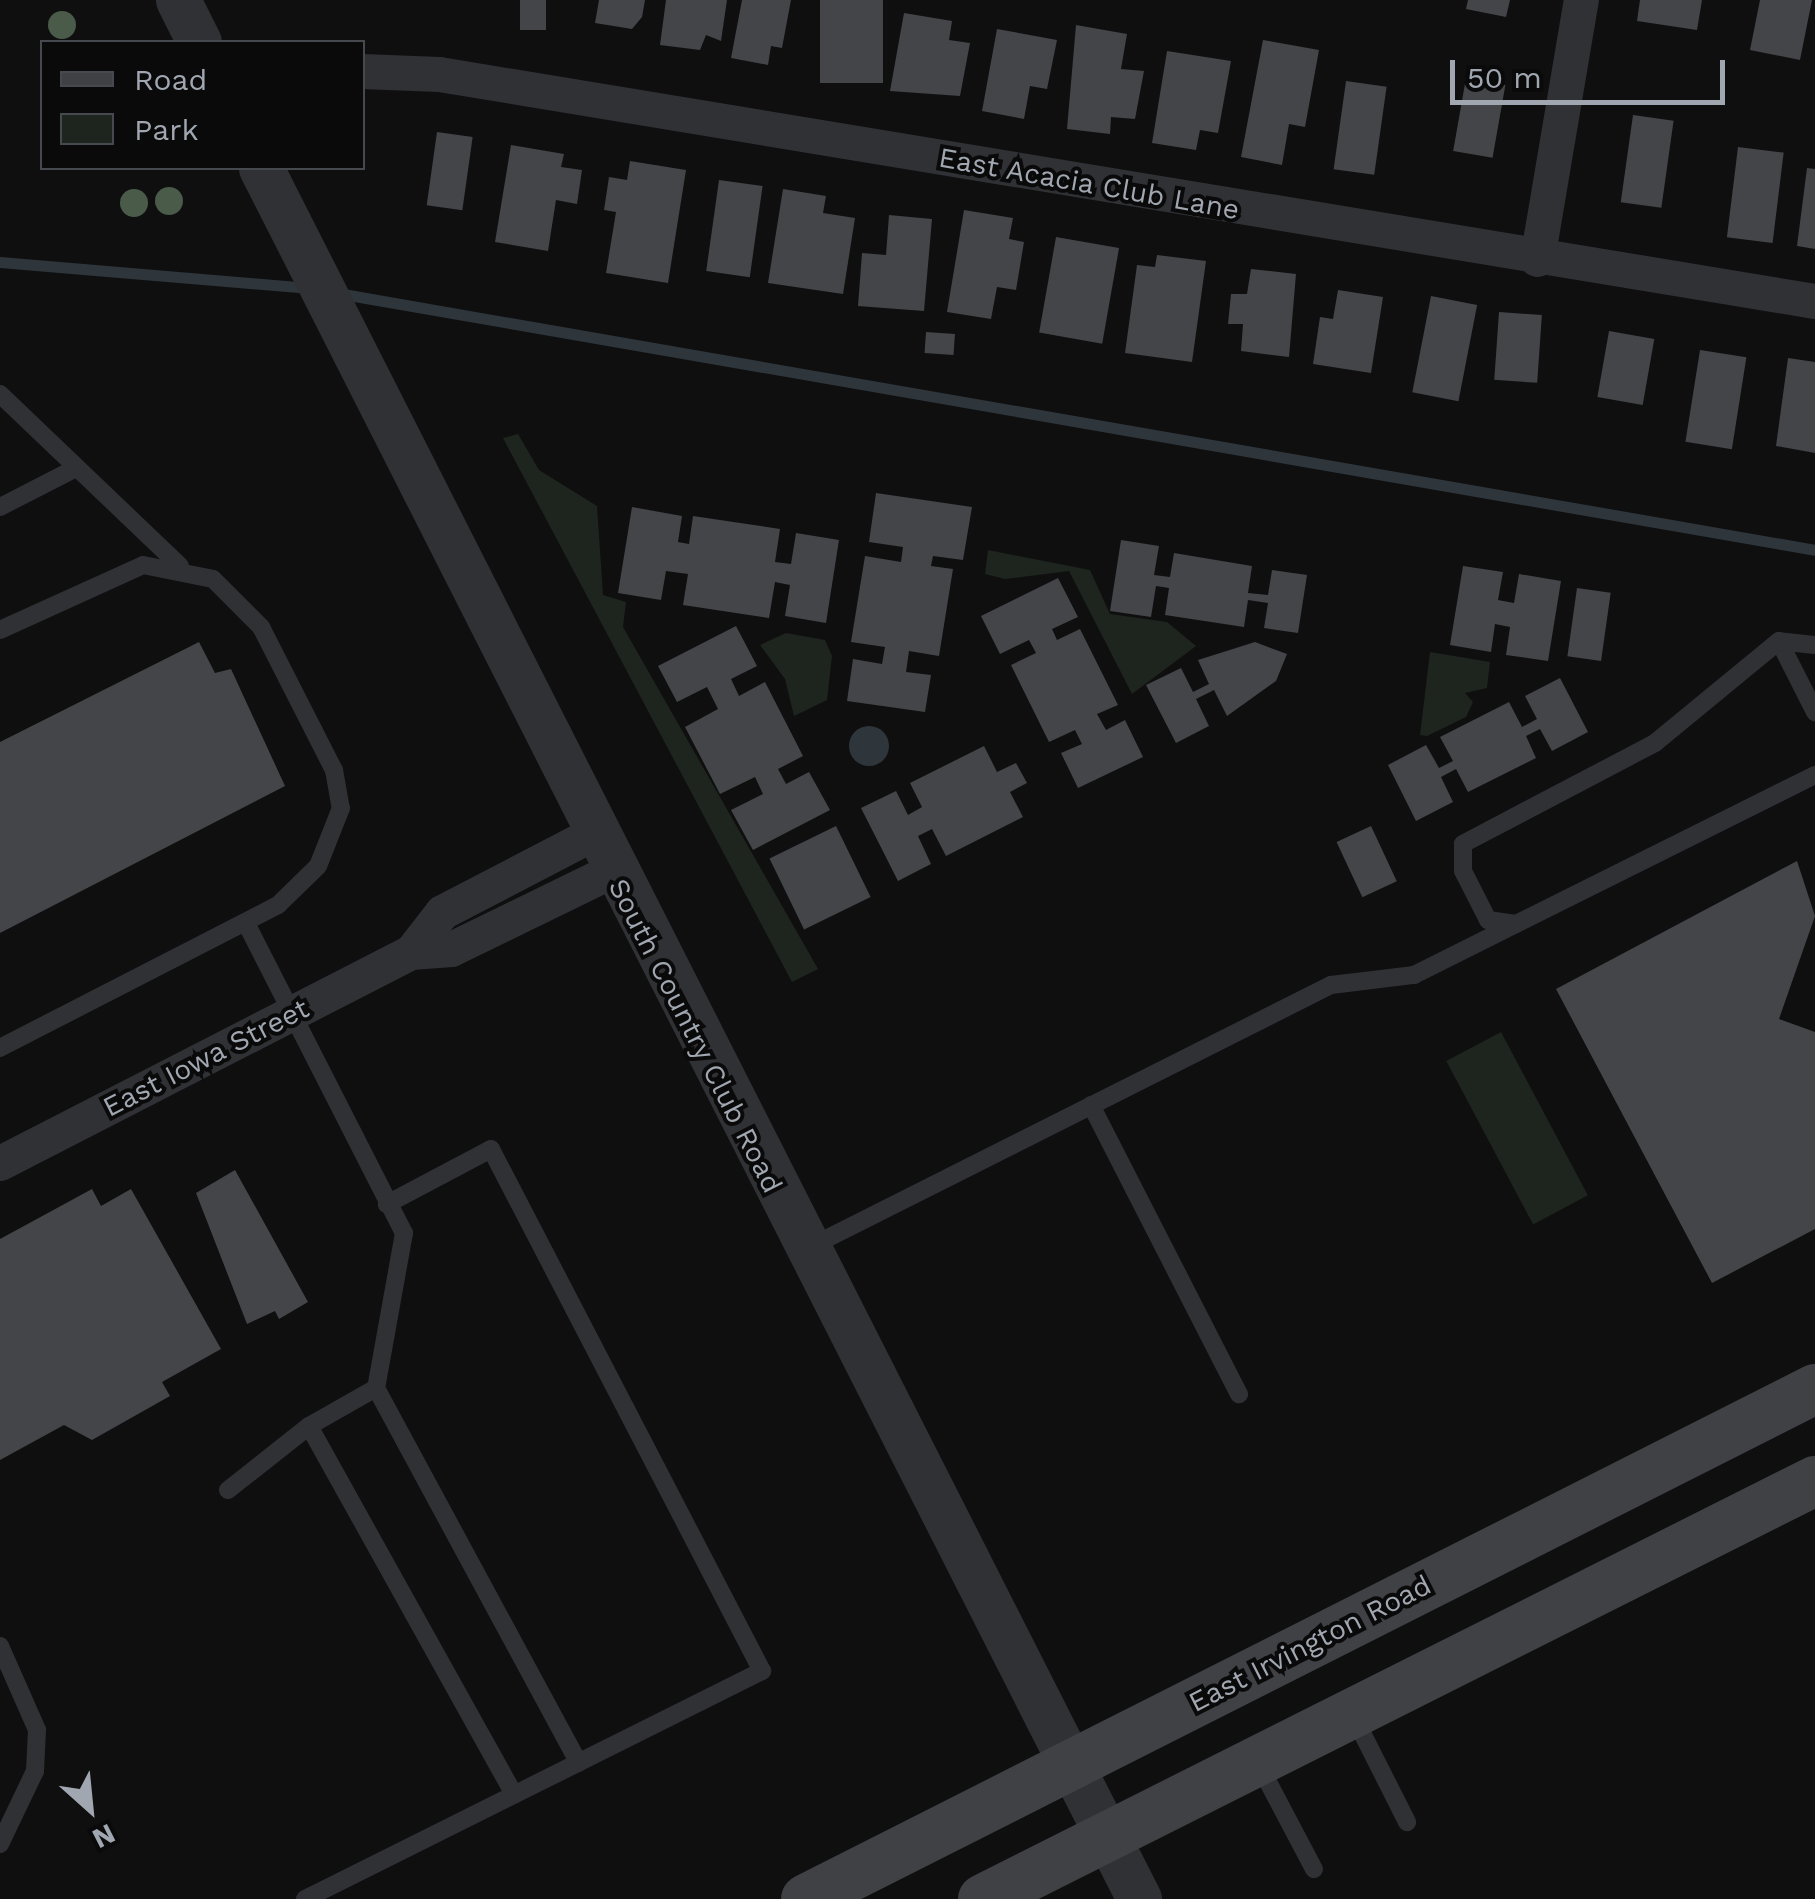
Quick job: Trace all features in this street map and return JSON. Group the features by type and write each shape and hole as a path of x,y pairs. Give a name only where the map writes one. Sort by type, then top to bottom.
{"main road":[{"name":"East Irvington Road","path":"806,1899 1815,1388"},
{"path":"982,1899 1815,1481"}],"street":[{"path":"178,0 199,40"},
{"path":"1537,259 1581,0"},
{"name":"East Acacia Club Lane","path":"365,71 439,74 1537,259 1815,301"},
{"name":"South Country Club Road","path":"263,170 602,853 1139,1899"},
{"name":"East Iowa Street","path":"0,1163 411,952 451,949 602,853"}],"lane":[{"path":"0,394 180,566 238,596 340,789 334,836 318,866 246,922 0,1048"},
{"path":"0,507 76,468"},
{"path":"0,630 101,579 143,565 180,566"},
{"path":"1516,924 1488,920 1462,871 1463,844 1654,743 1778,641 1815,645"},
{"path":"1778,641 1815,712"},
{"path":"806,1249 1330,985 1414,976 1815,775"},
{"path":"246,922 289,1016 404,1233 376,1388 579,1762"},
{"path":"1091,1105 1239,1394"},
{"path":"304,1899 762,1672 492,1150 388,1204"},
{"path":"228,1490 309,1426 376,1388"},
{"path":"309,1426 514,1795"},
{"path":"0,1646 38,1730 36,1771 0,1844"},
{"path":"1352,1714 1407,1822"},
{"path":"1257,1761 1314,1868"}],"green space":[{"path":"518,434 539,470 597,506 603,595 626,602 623,627 818,969 792,982 503,438"},
{"path":"988,550 1090,570 1110,614 1167,622 1196,646 1132,694 1069,571 1005,579 985,574"},
{"path":"786,633 825,640 832,656 827,700 794,716 785,679 760,645"},
{"path":"1430,652 1490,662 1487,688 1465,693 1473,702 1466,717 1427,736 1420,735"},
{"path":"1501,1032 1588,1195 1533,1224 1446,1061"}],"shaded area":[{"path":"869,726 883,732 889,746 883,760 869,766 855,760 849,746 855,732"}],"building":[{"path":"520,0 546,0 546,30 520,30"},
{"path":"599,0 645,0 642,17 632,29 595,23"},
{"path":"666,0 727,0 721,41 706,35 700,50 660,45"},
{"path":"742,0 791,0 782,48 771,46 768,65 731,58"},
{"path":"820,0 883,0 883,83 820,83"},
{"path":"1468,0 1510,0 1506,17 1466,9"},
{"path":"1640,0 1702,0 1697,30 1637,21"},
{"path":"1760,0 1812,0 1800,60 1750,50"},
{"path":"904,13 952,21 949,40 970,43 960,96 890,91"},
{"path":"1076,25 1127,34 1121,69 1144,71 1135,119 1111,117 1110,134 1067,129"},
{"path":"997,29 1057,40 1047,89 1030,86 1024,119 982,111"},
{"path":"1263,40 1319,50 1305,127 1289,124 1282,165 1241,157"},
{"path":"1167,51 1231,61 1218,133 1200,130 1196,150 1152,143"},
{"path":"1466,78 1505,85 1493,158 1453,151"},
{"path":"1346,81 1387,87 1374,175 1334,169"},
{"path":"1633,115 1674,121 1661,208 1621,202"},
{"path":"437,132 473,137 462,210 427,205"},
{"path":"511,145 564,154 561,167 582,170 577,204 556,200 548,251 495,242"},
{"path":"1738,147 1784,153 1773,243 1727,237"},
{"path":"630,161 686,170 668,283 606,273 616,212 604,210 609,177 627,180"},
{"path":"1807,168 1815,169 1815,249 1797,246"},
{"path":"719,180 763,186 750,277 706,271"},
{"path":"783,189 826,196 823,213 855,218 843,294 768,283"},
{"path":"964,210 1013,218 1009,239 1024,242 1016,290 997,287 991,319 947,312"},
{"path":"889,215 932,219 924,311 858,306 862,253 886,255"},
{"path":"1056,237 1119,248 1102,344 1039,333"},
{"path":"1157,255 1206,261 1192,362 1125,353 1137,265 1155,267"},
{"path":"1251,269 1296,274 1289,357 1241,351 1243,324 1228,324 1231,294 1247,294"},
{"path":"1338,290 1383,297 1371,373 1313,364 1320,317 1333,319"},
{"path":"1431,296 1477,305 1458,401 1412,392"},
{"path":"1499,312 1542,315 1537,383 1494,380"},
{"path":"1609,331 1654,339 1643,405 1597,397"},
{"path":"926,332 955,334 953,355 925,353"},
{"path":"1700,350 1746,357 1732,449 1685,442"},
{"path":"1788,358 1815,362 1815,453 1776,446"},
{"path":"876,493 972,507 963,560 933,556 931,566 953,569 939,656 909,651 906,672 931,675 925,712 847,701 853,659 882,664 885,647 851,642 865,556 901,562 903,547 869,542"},
{"path":"632,507 682,516 678,542 689,544 693,516 780,529 775,562 791,564 796,533 839,540 826,623 785,616 790,585 775,582 769,618 683,605 688,574 666,571 661,600 618,593"},
{"path":"1121,540 1159,546 1154,575 1170,577 1174,553 1252,566 1248,593 1268,595 1272,570 1307,575 1298,633 1264,628 1268,603 1248,600 1244,627 1165,615 1169,588 1156,586 1151,617 1110,611"},
{"path":"1463,566 1503,572 1498,600 1514,603 1519,574 1561,581 1548,661 1506,655 1510,627 1495,624 1491,652 1450,645"},
{"path":"1058,578 1078,617 1052,629 1057,640 1080,629 1118,705 1097,714 1106,730 1125,720 1143,757 1078,788 1061,753 1082,744 1075,730 1049,742 1011,665 1036,653 1029,640 1000,654 981,616"},
{"path":"1577,588 1611,593 1601,661 1567,656"},
{"path":"736,626 757,666 731,679 739,696 765,682 803,756 778,769 786,784 809,772 830,810 753,850 731,810 763,794 755,777 720,794 685,727 718,709 707,687 677,702 658,666"},
{"path":"199,642 215,673 231,669 285,786 0,933 0,742"},
{"path":"1255,642 1287,654 1276,681 1227,716 1214,690 1196,699 1209,726 1176,743 1146,685 1181,668 1193,692 1209,684 1198,660"},
{"path":"1560,678 1588,732 1552,751 1540,729 1526,736 1536,758 1468,792 1456,769 1441,777 1453,802 1416,821 1388,765 1426,745 1439,768 1453,761 1440,737 1509,702 1522,727 1537,719 1525,696"},
{"path":"984,746 997,772 1016,763 1027,783 1010,792 1023,817 946,856 932,829 918,836 931,864 898,881 861,808 896,791 908,815 922,807 910,783"},
{"path":"836,826 871,897 804,929 769,858"},
{"path":"1371,826 1397,881 1362,897 1337,842"},
{"path":"1797,861 1815,916 1779,1019 1815,1032 1815,1229 1712,1283 1556,989"},
{"path":"235,1170 308,1302 279,1319 275,1311 247,1324 196,1193"},
{"path":"92,1189 101,1206 131,1189 221,1349 162,1382 170,1396 92,1440 64,1425 0,1460 0,1239"}],"waterway":[{"path":"0,262 308,288"},
{"path":"337,293 1815,550"}]}
